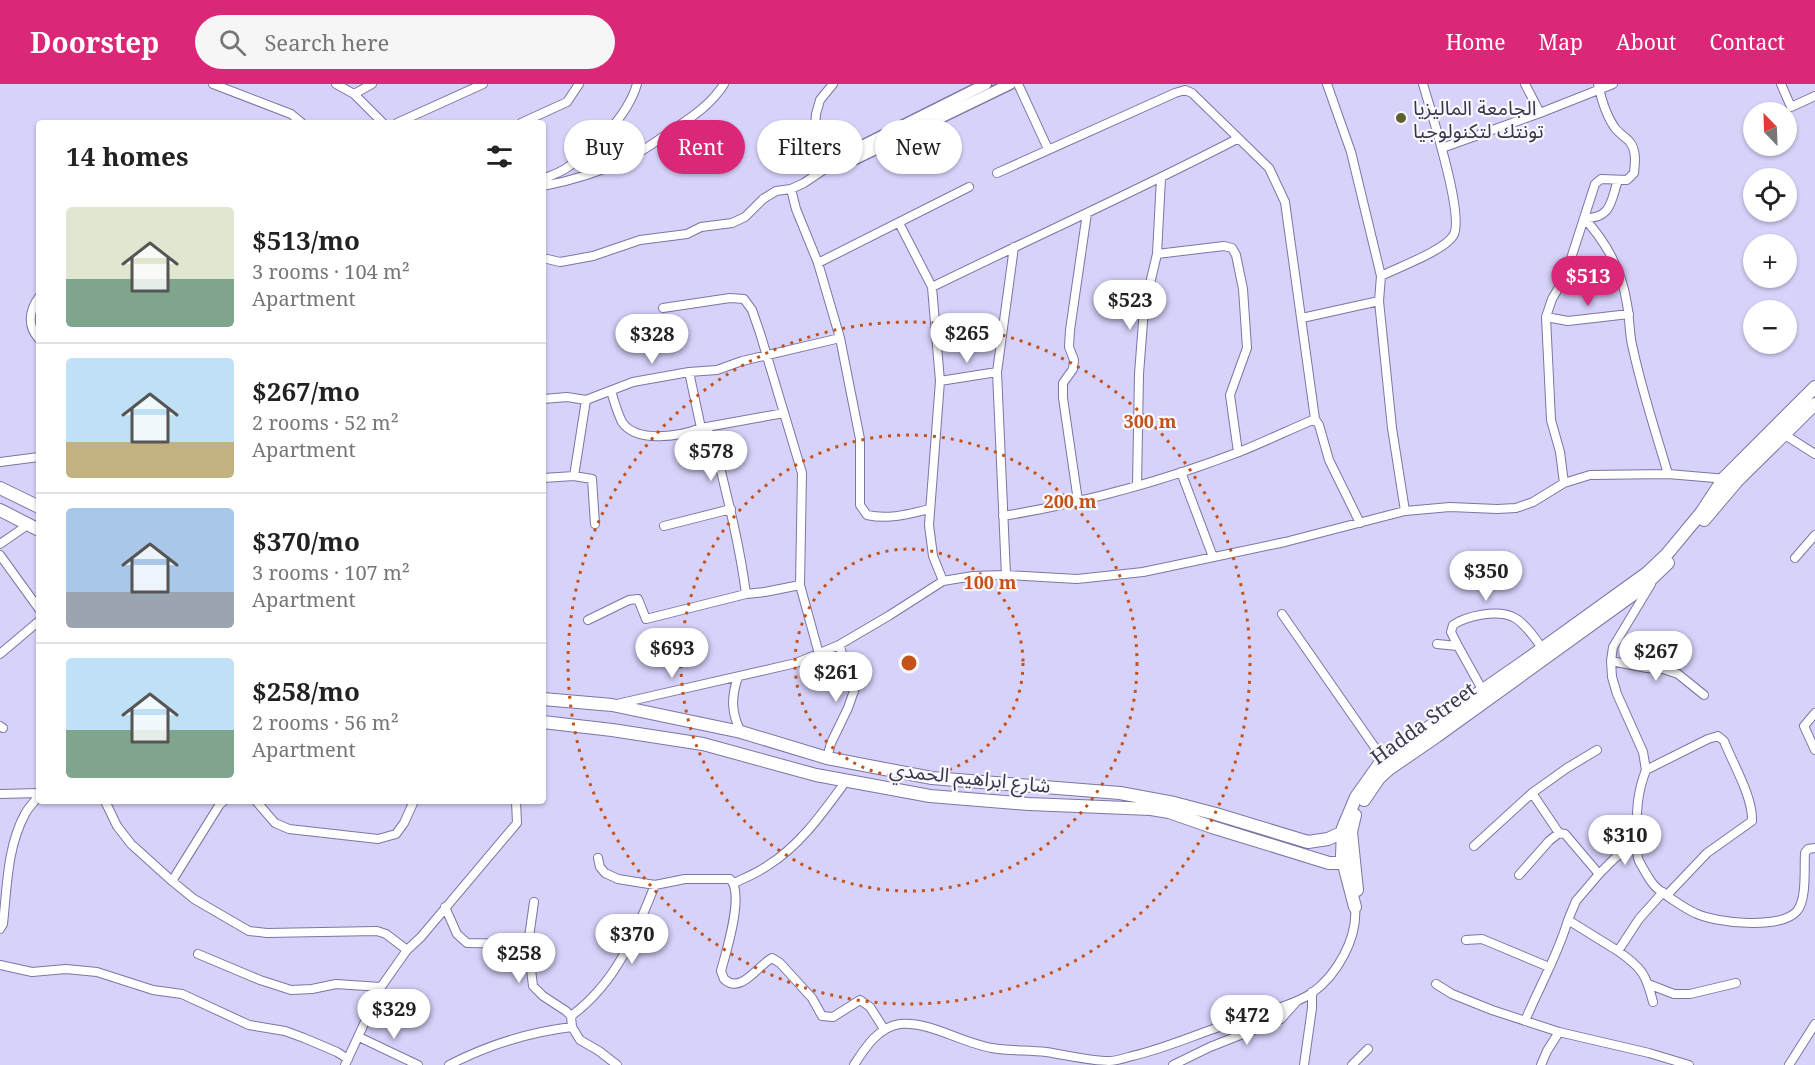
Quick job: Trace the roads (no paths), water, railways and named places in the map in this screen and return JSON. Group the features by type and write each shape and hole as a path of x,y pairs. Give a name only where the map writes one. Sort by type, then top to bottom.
{"main road":[{"name":"Hadda Street","path":"1639,585 1654,578 1701,513 1780,430 1815,387"},
{"name":"Hadda Street","path":"1780,430 1815,404"},
{"path":"0,488 36,506"},
{"path":"0,510 34,527"},
{"name":"Hadda Street","path":"1355,907 1349,864 1354,817 1386,764 1437,736 1545,652 1639,585 1674,551"},
{"name":"Hadda Street","path":"1355,907 1357,892 1349,864 1341,847 1345,820 1356,797 1386,764 1483,691 1545,652"},
{"name":"شارع ابراهيم الحمدي","path":"546,699 612,705 741,732 827,758 932,778 1120,793 1174,803 1308,842 1328,840 1343,831"},
{"name":"شارع ابراهيم الحمدي","path":"546,722 703,744 786,768 930,796 1169,812 1212,828 1329,863 1349,864"},
{"path":"786,768 793,747"},
{"path":"1118,809 1120,793"},
{"path":"1212,828 1216,814"},
{"path":"1329,863 1342,875 1351,889"}],"street":[{"path":"213,84 227,86 291,114 298,120"},
{"path":"336,84 354,94 380,120"},
{"path":"354,94 372,84"},
{"path":"404,120 483,84"},
{"path":"528,120 567,102 579,84"},
{"path":"546,177 564,170 596,144 621,116 637,84"},
{"path":"546,185 587,175 623,161 648,147 697,113 716,96 724,84"},
{"path":"816,120 820,100 833,84"},
{"path":"863,150 986,84"},
{"path":"863,151 1010,84"},
{"path":"1017,84 1048,149"},
{"path":"1327,84 1352,152 1381,276 1379,301 1392,428 1405,511"},
{"path":"1381,276 1445,245 1455,234 1457,216 1442,148 1423,84"},
{"path":"1525,84 1540,113"},
{"path":"1442,148 1540,113 1598,87 1613,84"},
{"path":"1781,84 1791,107 1815,96"},
{"path":"1564,483 1560,452 1551,420 1546,317 1552,299 1565,277 1595,184 1602,179 1627,180 1634,173 1635,153 1631,143 1611,122 1598,87"},
{"path":"997,172 1185,90 1192,93 1269,168 1285,202 1315,419 1319,425 1329,460 1360,523"},
{"path":"932,287 1161,178 1238,138"},
{"path":"546,259 561,262 593,256 640,240 687,234 701,227 732,223 745,217 763,199 776,191 791,189 817,174"},
{"path":"1137,486 1139,374 1144,309 1156,254 1161,178"},
{"path":"1584,218 1594,218 1605,213 1611,205 1618,180"},
{"path":"818,263 969,186"},
{"path":"791,189 796,209 818,263 840,338 861,439 860,505 867,515 891,518 930,509"},
{"path":"1078,501 1063,398 1063,383 1073,369 1070,330 1087,213"},
{"path":"1584,218 1603,241 1614,262 1627,301 1632,347 1668,474"},
{"path":"899,222 932,287 940,381 929,525 933,556 943,581"},
{"path":"1156,254 1224,246 1232,248 1236,255 1243,289 1247,348 1230,395 1238,452"},
{"path":"1006,575 997,372 1014,247"},
{"path":"663,308 730,298 744,299 752,310 802,473 800,585 819,654"},
{"path":"36,301 32,306 30,318 36,335"},
{"path":"1302,318 1379,301"},
{"path":"1546,317 1568,321 1629,314"},
{"path":"546,399 567,397 586,400 633,382 688,372 717,370 742,361 840,338"},
{"path":"688,372 701,428 712,435 731,509 746,594"},
{"path":"940,381 997,372"},
{"path":"611,391 623,424 634,432 655,437 688,433 701,428 784,413"},
{"path":"574,476 586,400"},
{"path":"1003,516 1058,506 1137,486 1238,452 1315,419"},
{"path":"1780,430 1815,454"},
{"path":"0,462 36,457"},
{"path":"1181,472 1213,557"},
{"path":"612,705 780,668 819,654 890,615 943,581 974,576 1006,575 1077,579 1143,572 1284,542 1405,511 1450,507 1516,508 1533,502 1564,483 1590,475 1668,474 1731,480"},
{"path":"546,478 574,476 592,479 595,524"},
{"path":"664,526 731,509"},
{"path":"0,544 34,527"},
{"path":"1795,558 1815,535"},
{"path":"0,555 36,605"},
{"path":"1654,578 1613,647 1611,661 1612,677 1617,694 1642,752 1646,770 1636,805 1638,859 1654,886 1696,914 1729,921 1764,924 1789,918 1797,911 1803,900 1805,853 1808,849 1815,848"},
{"path":"588,620 629,600 638,599 646,619 746,594 800,585"},
{"path":"1282,614 1386,764"},
{"path":"1483,691 1451,632 1453,625 1474,615 1512,616 1524,626 1545,652"},
{"path":"0,654 36,624"},
{"path":"1437,644 1458,646"},
{"path":"827,758 831,743 855,688 839,645"},
{"path":"1611,661 1663,669 1678,674 1704,695"},
{"path":"738,676 732,699 733,710 741,732"},
{"path":"1815,713 1804,726 1815,750"},
{"path":"1618,951 1639,918 1707,853 1752,821 1752,811 1724,741 1718,736 1646,770"},
{"path":"1474,846 1532,793 1567,768 1598,750"},
{"path":"734,883 768,866 800,839 846,781"},
{"path":"1532,793 1559,833 1564,834 1599,874"},
{"path":"0,794 36,794"},
{"path":"0,930 3,924 7,879 14,841 25,814 36,798"},
{"path":"106,804 117,826 131,844 172,881 194,899 249,931 267,933 377,931 386,934 407,950"},
{"path":"172,881 220,804"},
{"path":"259,804 275,823 289,829 378,839 396,834 413,804"},
{"path":"0,964 32,972 66,969 97,972 153,990 182,994 249,1025 285,1031 304,1038 337,1052 347,1062 381,987 407,950 421,937 517,823 516,804"},
{"path":"1519,874 1559,833"},
{"path":"1525,1020 1563,937 1576,901 1615,858 1637,841"},
{"path":"598,858 600,867 612,877 655,885 685,879 725,878 734,883"},
{"path":"734,883 736,894 734,914 722,971 722,976 728,983 744,981 763,963 772,958 776,959 812,998 822,1016 833,1017 860,1000 870,1007 884,1029"},
{"path":"571,1016 601,990 613,973 642,918 655,885"},
{"path":"534,902 528,944 533,987 571,1016 572,1027 580,1040 617,1065"},
{"path":"445,907 457,933 467,943 528,944"},
{"path":"854,1065 866,1047 884,1029 899,1024 920,1025 992,1048 1111,1061 1154,1051 1297,1001 1312,992 1330,976 1347,949 1356,918 1355,907"},
{"path":"1568,920 1634,962 1646,977 1653,1002"},
{"path":"1466,940 1482,939 1549,967"},
{"path":"198,954 260,980 291,990 336,984 381,987"},
{"path":"1648,984 1674,994 1690,994 1736,983"},
{"path":"1436,984 1452,994 1492,1010 1558,1032 1649,1053 1689,1065"},
{"path":"1304,1065 1312,992"},
{"path":"1173,1065 1210,1047 1281,1020 1297,1001"},
{"path":"1789,1065 1815,1024"},
{"path":"449,1065 500,1042 558,1028 572,1027"},
{"path":"1541,1065 1546,1051 1558,1032"},
{"path":"359,1037 418,1065"},
{"path":"1353,1065 1368,1049"}],"place":[{"name":"الجامعة الماليزيا تونتك لتكنولوجيا","path":"1401,118"}]}
